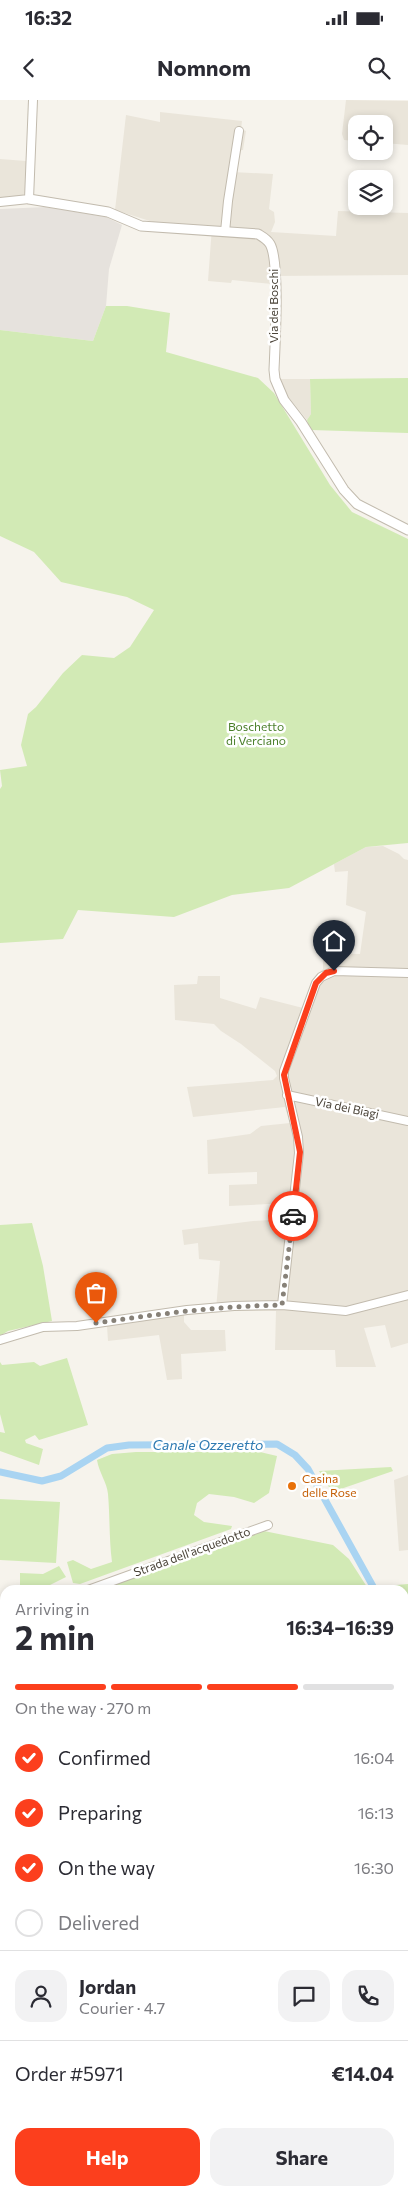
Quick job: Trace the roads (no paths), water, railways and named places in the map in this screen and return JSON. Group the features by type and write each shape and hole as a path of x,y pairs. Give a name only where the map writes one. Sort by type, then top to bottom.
{"street":[{"path":"29,199 33,100"},
{"path":"225,232 239,131"},
{"name":"Via dei Boschi","path":"0,202 29,199 108,212 141,226 258,234 271,245 276,271 274,370 275,379 284,400 301,422 344,490 357,504 408,530"},
{"path":"282,1305 300,1152 298,1137 286,1095 284,1071 316,983 321,977 334,971 408,973"},
{"name":"Via dei Biagi","path":"286,1095 408,1121"},
{"path":"0,1340 43,1327 77,1326 187,1310 234,1306 282,1305 346,1311 408,1295"},
{"name":"Strada dell'acquedotto","path":"102,1585 268,1524"}],"waterway":[{"name":"Canale Ozzeretto","path":"0,1472 42,1481 61,1476 107,1448 129,1445 277,1444 295,1455 308,1469 372,1585"}],"place":[{"name":"Casina delle Rose","path":"292,1486"}],"park label":[{"name":"Boschetto di Verciano","path":"256,734"}]}
